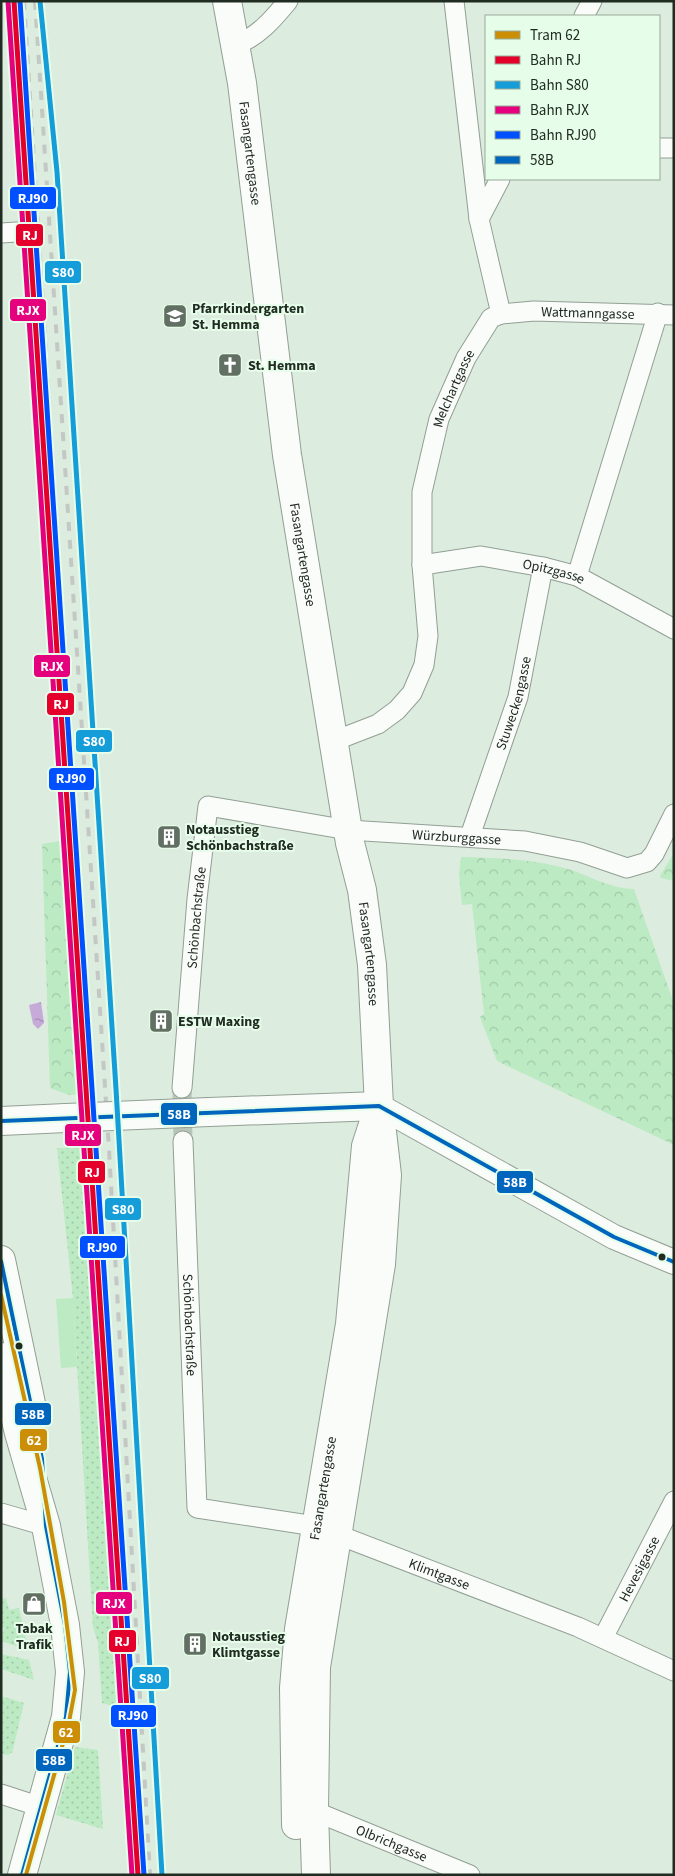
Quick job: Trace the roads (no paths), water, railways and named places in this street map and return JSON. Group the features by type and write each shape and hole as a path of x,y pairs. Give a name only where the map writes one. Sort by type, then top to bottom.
{"main road":[{"name":"Fasangartengasse","path":"227,1 236,45 256,190 287,455 348,830 362,890 372,965 379,1106 366,1146 350,1324 325,1530 316,1667 314,1811 316,1875"},
{"path":"1,1121 379,1106"},
{"path":"1,1260 42,1459 46,1526"},
{"path":"1,1357 19,1433 46,1526 65,1625 70,1688 66,1717 22,1875"},
{"name":"Fasangartengasse","path":"297,1875 294,1688 299,1629 325,1530"}],"street":[{"path":"236,45 250,38 266,26 288,1"},
{"path":"454,1 479,219 500,314"},
{"path":"585,15 592,1"},
{"path":"660,148 674,148"},
{"path":"479,219 499,180"},
{"name":"Wattmanngasse","path":"500,314 534,311 666,314"},
{"name":"Melchartgasse","path":"334,741 378,724 397,710 412,693 424,664 428,636 422,565 422,492 439,419 466,358 482,330 491,318 500,314"},
{"path":"576,576 666,314"},
{"name":"Opitzgasse","path":"422,565 481,556 543,567 576,576 674,629"},
{"name":"Stuweckengasse","path":"470,836 518,697 543,567"},
{"name":"Würzburggasse","path":"208,806 348,830 470,836 555,846 627,868 647,862 654,854 674,814"},
{"name":"Schönbachstraße","path":"182,1088 208,806"},
{"path":"379,1106 614,1237 674,1262"},
{"name":"Schönbachstraße","path":"183,1141 197,1508"},
{"name":"Hevesigasse","path":"603,1638 674,1501"},
{"name":"Klimtgasse","path":"197,1508 325,1530 603,1638 674,1671"},
{"path":"1,1513 46,1526"},
{"path":"1,1794 41,1807"},
{"name":"Olbrichgasse","path":"314,1811 470,1875"}],"water":[{"path":"41,1002 44,1023 38,1029 33,1024 29,1005"}],"tunnel":[{"path":"182,1088 183,1141"}],"railway":[{"path":"24,1 111,1395 138,1875"},
{"path":"35,1 109,1149 150,1875"}],"tram line":[{"name":"62","path":"1,1295 40,1468 64,1602 75,1690 69,1722 26,1875"}],"rail line":[{"name":"RJX","path":"8,1 132,1875"},
{"name":"RJ","path":"14,1 138,1875"},
{"name":"RJ90","path":"20,1 144,1875"},
{"name":"S80","path":"40,1 57,172 116,1089 162,1875"}],"place":[{"name":"Pfarrkindergarten St. Hemma","path":"175,316"},
{"name":"St. Hemma","path":"230,365"},
{"name":"Notausstieg Schönbachstraße","path":"169,837"},
{"name":"ESTW Maxing","path":"161,1021"},
{"name":"Tabak Trafik","path":"34,1604"},
{"name":"Notausstieg Klimtgasse","path":"195,1644"}]}
